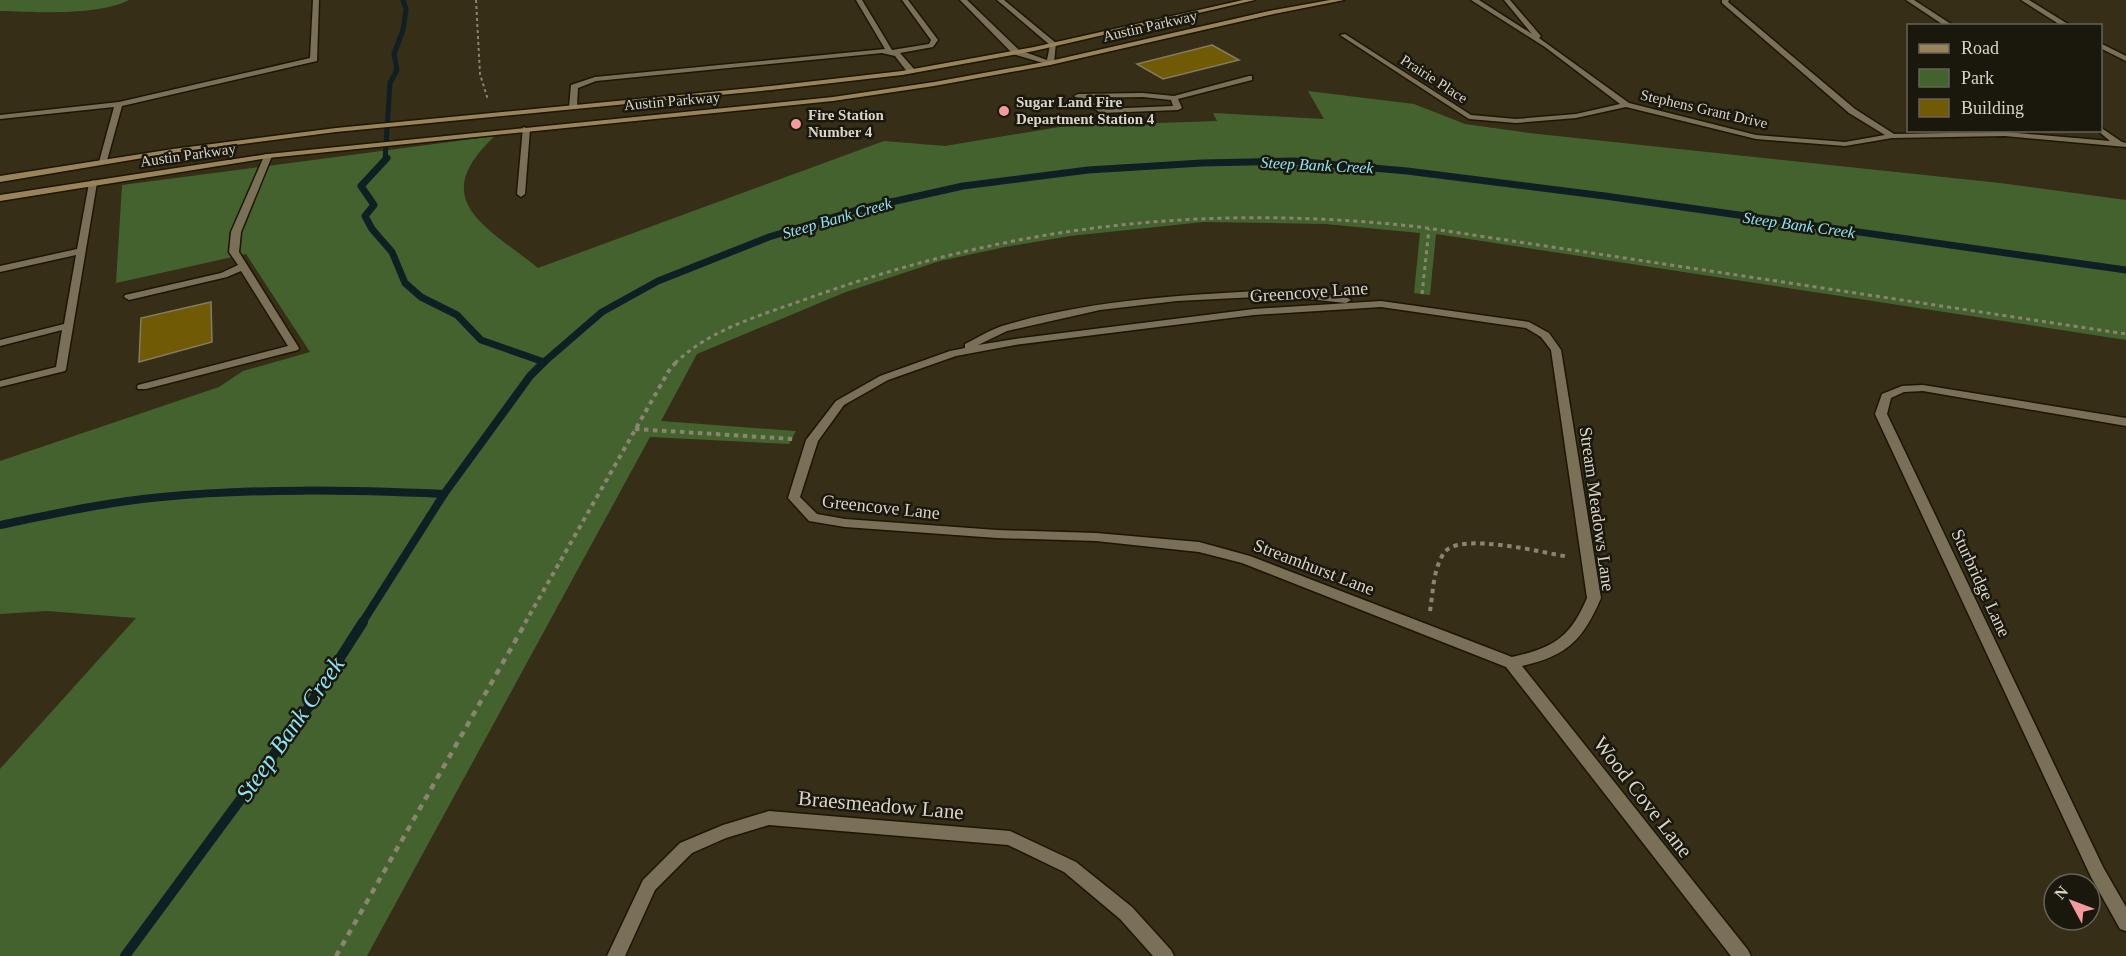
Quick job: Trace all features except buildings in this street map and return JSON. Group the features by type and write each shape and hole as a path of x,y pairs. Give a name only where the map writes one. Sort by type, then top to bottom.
{"main road":[{"name":"Austin Parkway","path":"0,179 103,162 336,130 771,88 911,71 1016,52 1252,0"},
{"name":"Austin Parkway","path":"0,198 268,156 833,99 1050,63 1269,13 1341,0"},
{"path":"93,183 103,162"}],"street":[{"path":"0,117 119,104 314,59 316,0"},
{"path":"859,0 890,52 897,54 911,71"},
{"path":"573,107 574,87 595,79 890,52 931,46 934,40 905,0"},
{"path":"963,0 1016,52 1050,63 1054,44 1000,0"},
{"name":"Stephens Grant Drive","path":"1474,0 1547,46 1626,105 1756,137 1845,144 1892,136 2005,134 2122,144"},
{"name":"Stephens Grant Drive","path":"1507,0 1547,46"},
{"path":"1726,0 1724,2 1852,111 1892,136"},
{"path":"1909,0 1949,24"},
{"path":"2024,0 2065,24"},
{"name":"Prairie Place","path":"1343,35 1469,117 1516,121 1536,120 1576,116 1626,105"},
{"path":"2102,46 2126,59"},
{"path":"1174,98 1178,108 1101,111 1078,96 1143,94 1174,98 1249,78"},
{"path":"103,162 119,104"},
{"path":"521,194 526,129"},
{"path":"2102,130 2122,144"},
{"path":"142,387 294,348 234,252 236,232 268,156"},
{"path":"0,384 61,369 93,183"},
{"path":"0,269 81,251"},
{"path":"129,297 224,275 242,267"},
{"name":"Greencove Lane","path":"1096,537 985,533 845,523 813,518 794,498 812,440 840,403 884,378 954,353 1004,329 1100,307 1177,298 1278,293 1381,304 1529,325"},
{"name":"Greencove Lane","path":"954,353 1016,342 1254,312 1381,304"},
{"name":"Stream Meadows Lane","path":"1511,663 1547,655 1576,635 1586,619 1594,598 1556,350 1545,335 1529,325"},
{"path":"0,343 68,326"},
{"name":"Sturbridge Lane","path":"2126,422 1923,388 1902,389 1886,396 1881,414 2097,872 2126,923"},
{"name":"Streamhurst Lane","path":"1096,537 1199,548 1245,559 1511,663"},
{"name":"Wood Cove Lane","path":"1511,663 1743,956"},
{"name":"Braesmeadow Lane","path":"616,956 649,885 686,849 723,832 769,819 1010,838 1070,867 1126,913 1166,956"}],"path":[{"path":"476,0 480,74 491,109"},
{"path":"336,956 671,367 685,352 701,342 754,319 861,279 941,255 1045,233 1120,223 1200,217 1267,216 1342,219 1429,229 2126,334"},
{"path":"1420,310 1429,229"},
{"path":"635,429 812,440"},
{"path":"1426,630 1440,558 1446,549 1455,544 1471,542 1588,560"}],"green space":[{"path":"0,0 129,0 101,9 48,12 0,11"},
{"path":"1308,91 1414,104 1465,124 1529,133 2000,183 2126,200 2126,340 1436,234 1430,295 1414,293 1420,233 1325,224 1204,222 1070,236 940,261 846,292 697,354 661,421 796,431 789,444 650,437 367,956 0,956 0,769 136,618 47,611 0,614 0,461 219,387 243,371 310,352 246,254 116,283 122,185 495,136 475,158 465,178 465,195 471,210 483,225 538,268 884,141 945,146 1065,126 1217,121 1213,113 1324,119"}],"waterway":[{"name":"Steep Bank Creek","path":"385,160 390,83 397,70 394,54 403,30 406,9 403,0"},
{"name":"Steep Bank Creek","path":"387,158 361,186 374,205 365,216 372,229 392,252 405,283 421,297 457,315 481,340 543,363"},
{"name":"Steep Bank Creek","path":"543,363 602,312 658,281 769,237 860,209 963,186 1088,170 1202,163 1294,161 1407,171 1605,196 2126,270"},
{"name":"Steep Bank Creek","path":"444,494 530,376 543,363"},
{"name":"Steep Bank Creek","path":"0,525 121,502 197,494 303,491 444,494"},
{"name":"Steep Bank Creek","path":"362,623 444,494"},
{"name":"Steep Bank Creek","path":"125,956 308,708 363,622"}],"place":[{"name":"Sugar Land Fire Department Station 4","path":"1004,111"},
{"name":"Fire Station Number 4","path":"796,124"}]}
